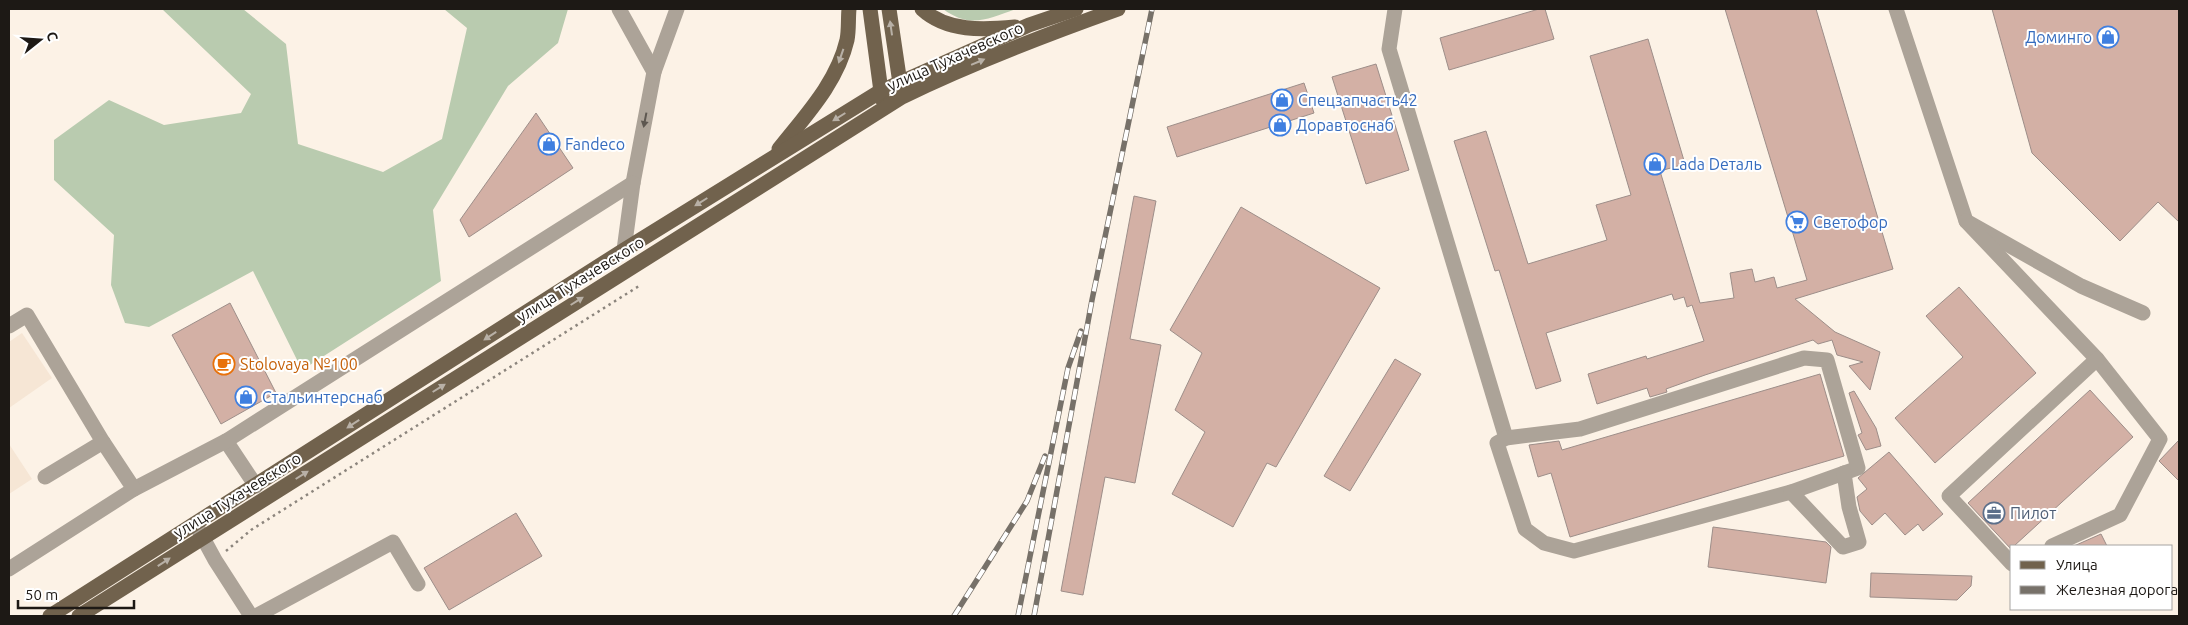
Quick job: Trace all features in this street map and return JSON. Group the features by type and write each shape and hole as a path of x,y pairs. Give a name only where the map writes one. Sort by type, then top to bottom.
{"main road":[{"path":"773,158 826,89 847,40 849,9"},
{"path":"870,9 884,107"},
{"path":"888,9 902,97"},
{"path":"922,9 928,15 951,26 988,29 1029,25"},
{"name":"улица Тухачевского","path":"79,616 199,531 256,486 624,250 881,91 1029,25 1076,9"},
{"name":"улица Тухачевского","path":"50,616 199,531 884,107 945,76 1033,39 1118,9"}],"lane":[{"path":"619,9 654,72"},
{"path":"624,250 633,183 654,72 677,9"},
{"path":"1395,9 1389,49 1506,438"},
{"path":"1896,9 1966,221 2097,359 2160,439 2120,515 2054,545"},
{"path":"9,569 134,489 226,441 633,183"},
{"path":"1966,221 2081,286 2143,313"},
{"path":"9,326 27,315 103,442 134,489"},
{"path":"1804,358 1827,360 1858,468 1791,492 1574,551 1544,543 1525,529 1497,443 1506,438 1580,429 1804,358"},
{"path":"2010,562 1949,496 2097,359"},
{"path":"226,441 256,486"},
{"path":"44,477 103,442"},
{"path":"1791,492 1843,547 1859,542 1849,507 1844,473"},
{"path":"199,531 251,616"},
{"path":"256,616 393,542 418,584"}],"path":[{"path":"215,560 251,530 639,286"}],"shaded area":[{"path":"22,333 52,378 9,408 9,342"},
{"path":"9,444 32,479 9,494"}],"green space":[{"path":"162,9 243,9 286,44 298,144 383,172 442,139 467,28 444,9 568,9 558,43 508,86 433,210 441,281 302,370 253,271 149,327 125,323 111,285 114,235 54,180 54,140 109,100 164,125 241,113 251,94"},
{"path":"943,9 1016,9 987,19 970,20 962,19"}],"building":[{"path":"1539,9 1545,9 1554,39 1449,70 1440,38"},
{"path":"1725,9 1816,9 1893,269 1795,299 1835,332 1880,352 1870,390 1849,366 1863,362 1837,355 1832,340 1818,344 1813,340 1705,375 1666,389 1667,392 1650,397 1647,388 1597,404 1588,374 1646,356 1647,359 1704,341 1692,305 1687,307 1684,297 1674,300 1672,294 1546,333 1561,381 1536,389 1499,270 1495,271 1454,141 1486,131 1528,264 1607,240 1596,205 1631,195 1590,56 1648,39 1685,164 1660,171 1700,303 1734,298 1730,273 1752,269 1755,282 1774,277 1777,288 1807,280"},
{"path":"1992,9 2179,9 2179,222 2158,202 2120,241 2032,153"},
{"path":"1376,64 1409,170 1366,184 1332,77"},
{"path":"1304,83 1314,113 1177,157 1167,127"},
{"path":"536,113 573,168 469,237 460,220"},
{"path":"1134,196 1156,201 1130,339 1161,345 1135,483 1105,477 1083,595 1061,591"},
{"path":"1241,207 1380,288 1276,467 1267,463 1233,527 1172,494 1205,432 1175,410 1202,353 1170,330"},
{"path":"1959,287 2036,373 1935,463 1895,418 1963,357 1926,316"},
{"path":"230,303 276,393 221,424 172,335"},
{"path":"1395,359 1421,374 1350,491 1324,476"},
{"path":"1820,374 1844,456 1570,537 1551,473 1538,477 1529,445 1559,441 1562,450"},
{"path":"2090,390 2133,437 2015,545 2010,545 2010,548 1968,503"},
{"path":"1854,391 1876,428 1881,446 1866,450 1858,435 1862,433 1849,393"},
{"path":"2179,440 2179,481 2159,461"},
{"path":"1889,452 1943,514 1923,531 1918,524 1905,535 1885,513 1872,525 1860,511 1857,497 1867,489 1858,478"},
{"path":"516,513 542,556 449,610 424,568"},
{"path":"1713,527 1826,542 1831,547 1826,583 1708,567"},
{"path":"2101,534 2106,545 2076,545"},
{"path":"1871,573 1972,576 1971,586 1957,600 1870,597"}],"railway":[{"path":"1034,616 1092,300 1152,9"},
{"path":"1018,616 1068,368 1081,331"},
{"path":"954,616 1027,501 1045,456"}],"place":[{"name":"Доминго","path":"2108,37"},
{"name":"Спецзапчасть42","path":"1282,100"},
{"name":"Доравтоснаб","path":"1280,125"},
{"name":"Fandeco","path":"549,144"},
{"name":"Lada Dеталь","path":"1655,164"},
{"name":"Светофор","path":"1797,222"},
{"name":"Stolovaya №100","path":"224,364"},
{"name":"Стальинтерснаб","path":"246,397"},
{"name":"Пилот","path":"1994,513"}]}
